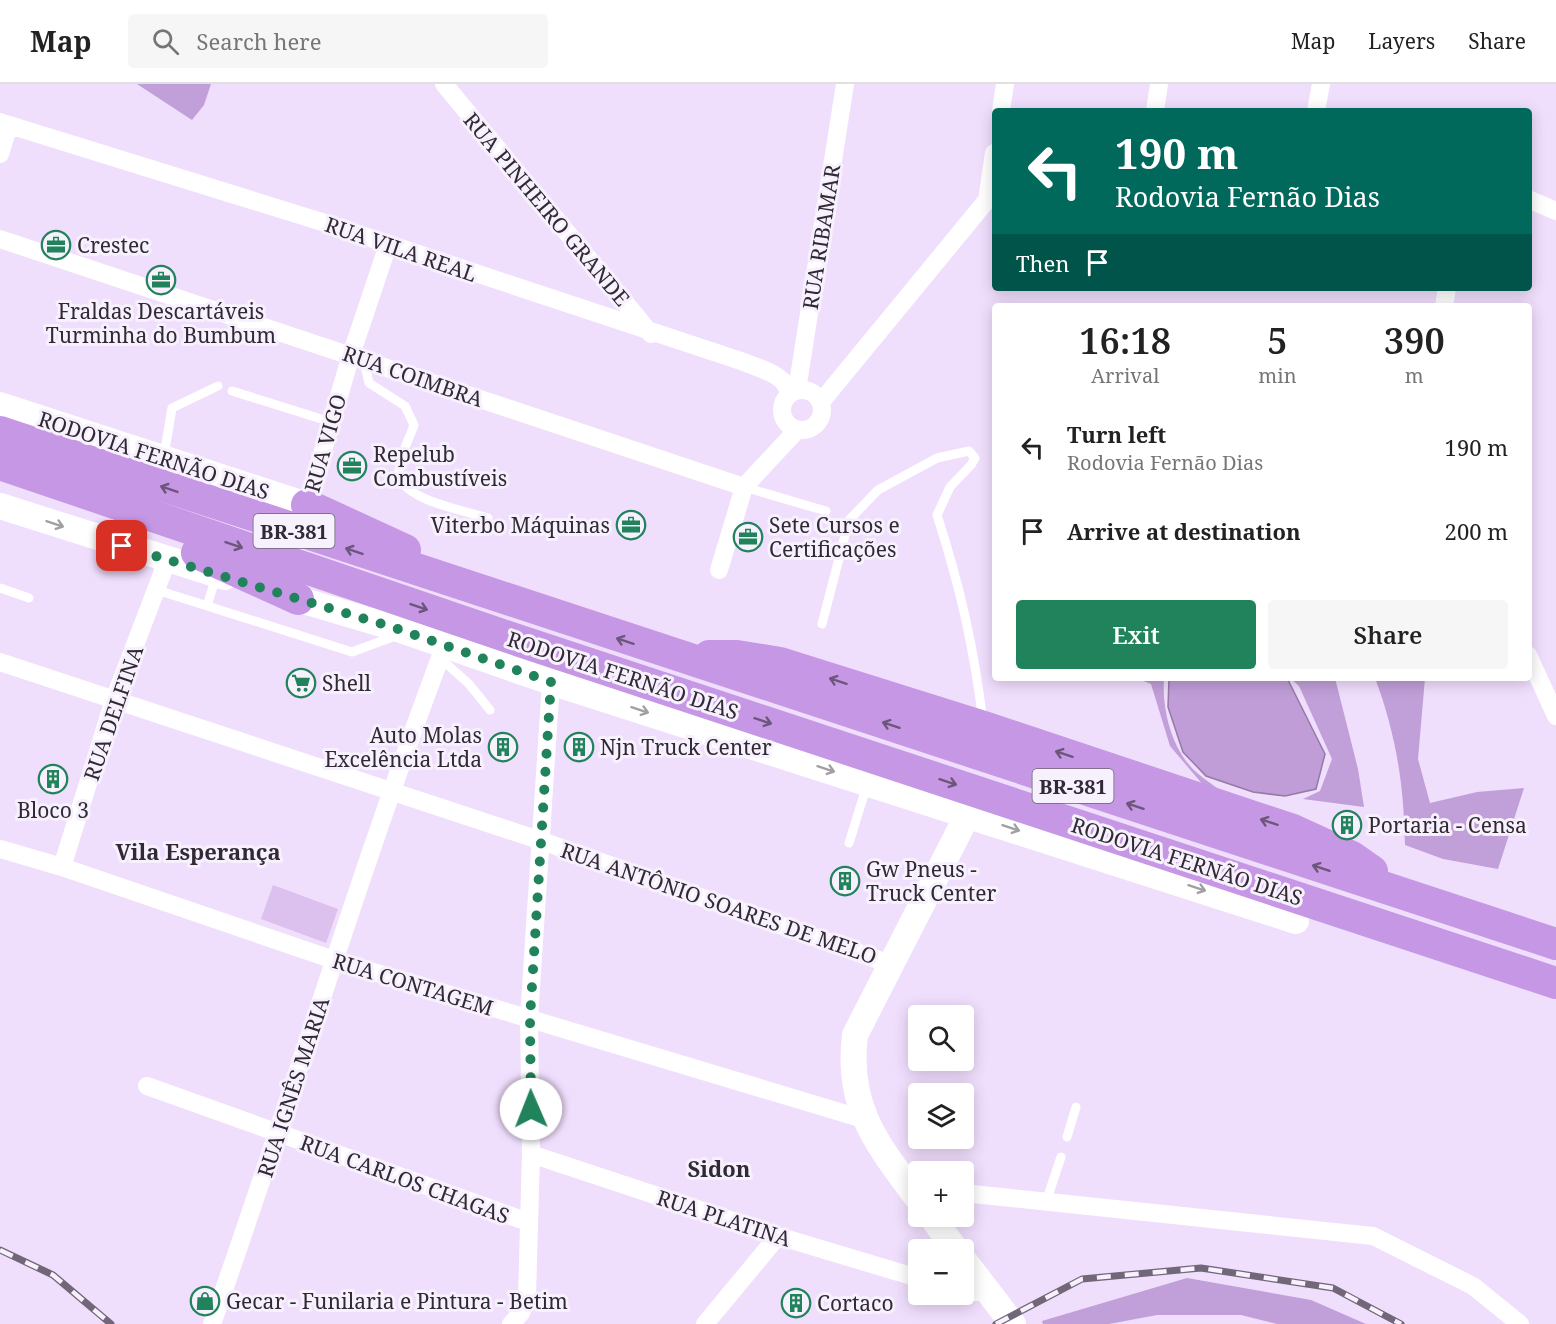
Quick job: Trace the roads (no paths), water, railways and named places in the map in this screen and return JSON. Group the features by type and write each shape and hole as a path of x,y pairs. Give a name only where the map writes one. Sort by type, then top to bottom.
{"highway":[{"name":"RODOVIA FERNÃO DIAS","path":"0,432 550,617 1556,944"},
{"name":"RODOVIA FERNÃO DIAS","path":"0,464 509,638 1556,983"},
{"path":"0,477 233,568 298,599"},
{"name":"BR-381","path":"307,505 550,617"},
{"path":"674,656 737,656 780,663 984,727 1293,830 1352,857 1413,898"},
{"path":"1458,912 1556,930"},
{"name":"BR-381","path":"1296,921 1375,936 1420,938"},
{"path":"1450,947 1556,999"}],"main road":[{"name":"RODOVIA FERNÃO DIAS","path":"0,405 307,505"},
{"name":"RODOVIA FERNÃO DIAS","path":"0,506 167,561 405,632 442,652 551,682 1296,921"},
{"path":"908,1182 863,1119 852,1062 855,1035 968,814"},
{"path":"974,1274 1013,1324"}],"street":[{"name":"RUA PINHEIRO GRANDE","path":"444,84 651,333"},
{"name":"RUA RIBAMAR","path":"793,392 845,84"},
{"path":"1001,108 1005,84"},
{"path":"1155,108 1159,84"},
{"path":"1320,108 1321,84"},
{"name":"RUA VILA REAL","path":"5,123 741,361 780,378 793,392"},
{"path":"0,154 5,123"},
{"path":"821,402 991,200 992,184"},
{"path":"1532,201 1556,211"},
{"name":"RUA COIMBRA","path":"0,238 744,488"},
{"name":"RUA VIGO","path":"307,505 351,355 388,245"},
{"path":"793,392 814,393 821,402 823,409 819,421 810,429 797,429 787,423 782,411 793,392"},
{"path":"719,570 744,488 797,429"},
{"name":"RUA DELFINA","path":"62,867 114,700 167,561"},
{"name":"RUA IGNÊS MARIA","path":"212,1324 279,1134 390,790 442,652"},
{"path":"1532,659 1548,674 1556,716"},
{"name":"RUA ANTÔNIO SOARES DE MELO","path":"0,662 539,840 890,964"},
{"path":"511,1324 521,1313 527,1296 531,1154 530,1018 539,840 551,682"},
{"name":"RUA CONTAGEM","path":"0,849 62,867 334,960 863,1119"},
{"name":"RUA CARLOS CHAGAS","path":"147,1086 528,1222"},
{"name":"RUA PLATINA","path":"531,1154 778,1236 908,1275"},
{"path":"974,1194 1373,1236 1473,1286 1520,1324"},
{"path":"705,1324 778,1236"},
{"path":"974,1292 988,1292"}],"lane":[{"path":"369,361 366,370 369,383 405,406 414,425 398,472 402,485 416,496 488,518"},
{"path":"164,458 172,408 218,386"},
{"path":"232,391 331,422"},
{"path":"822,624 849,520 878,490 937,458 969,451 975,458 950,487 937,515 959,581 972,640 984,727"},
{"name":"RUA COIMBRA","path":"744,488 826,511"},
{"path":"207,606 217,575"},
{"path":"0,588 29,598"},
{"path":"157,590 352,652 405,632"},
{"path":"442,652 490,710"},
{"path":"849,843 868,782"},
{"path":"1067,1137 1076,1107"},
{"path":"1046,1202 1061,1157"}],"railway":[{"path":"0,1250 53,1275 111,1324"},
{"path":"996,1324 1082,1279 1201,1268 1333,1288 1401,1324"}],"place":[{"name":"Crestec","path":"56,245"},
{"name":"Fraldas Descartáveis Turminha do Bumbum","path":"161,280"},
{"name":"Repelub Combustíveis","path":"352,466"},
{"name":"Viterbo Máquinas","path":"631,525"},
{"name":"Sete Cursos e Certificações","path":"748,537"},
{"name":"Shell","path":"301,683"},
{"name":"Auto Molas Excelência Ltda","path":"503,747"},
{"name":"Njn Truck Center","path":"579,747"},
{"name":"Bloco 3","path":"53,779"},
{"name":"Portaria - Censa","path":"1347,825"},
{"name":"Gw Pneus - Truck Center","path":"845,881"},
{"name":"Gecar - Funilaria e Pintura - Betim","path":"205,1301"},
{"name":"Cortaco","path":"796,1303"}],"district":[{"name":"Vila Esperança","path":"198,851"},
{"name":"Sidon","path":"719,1168"}]}
